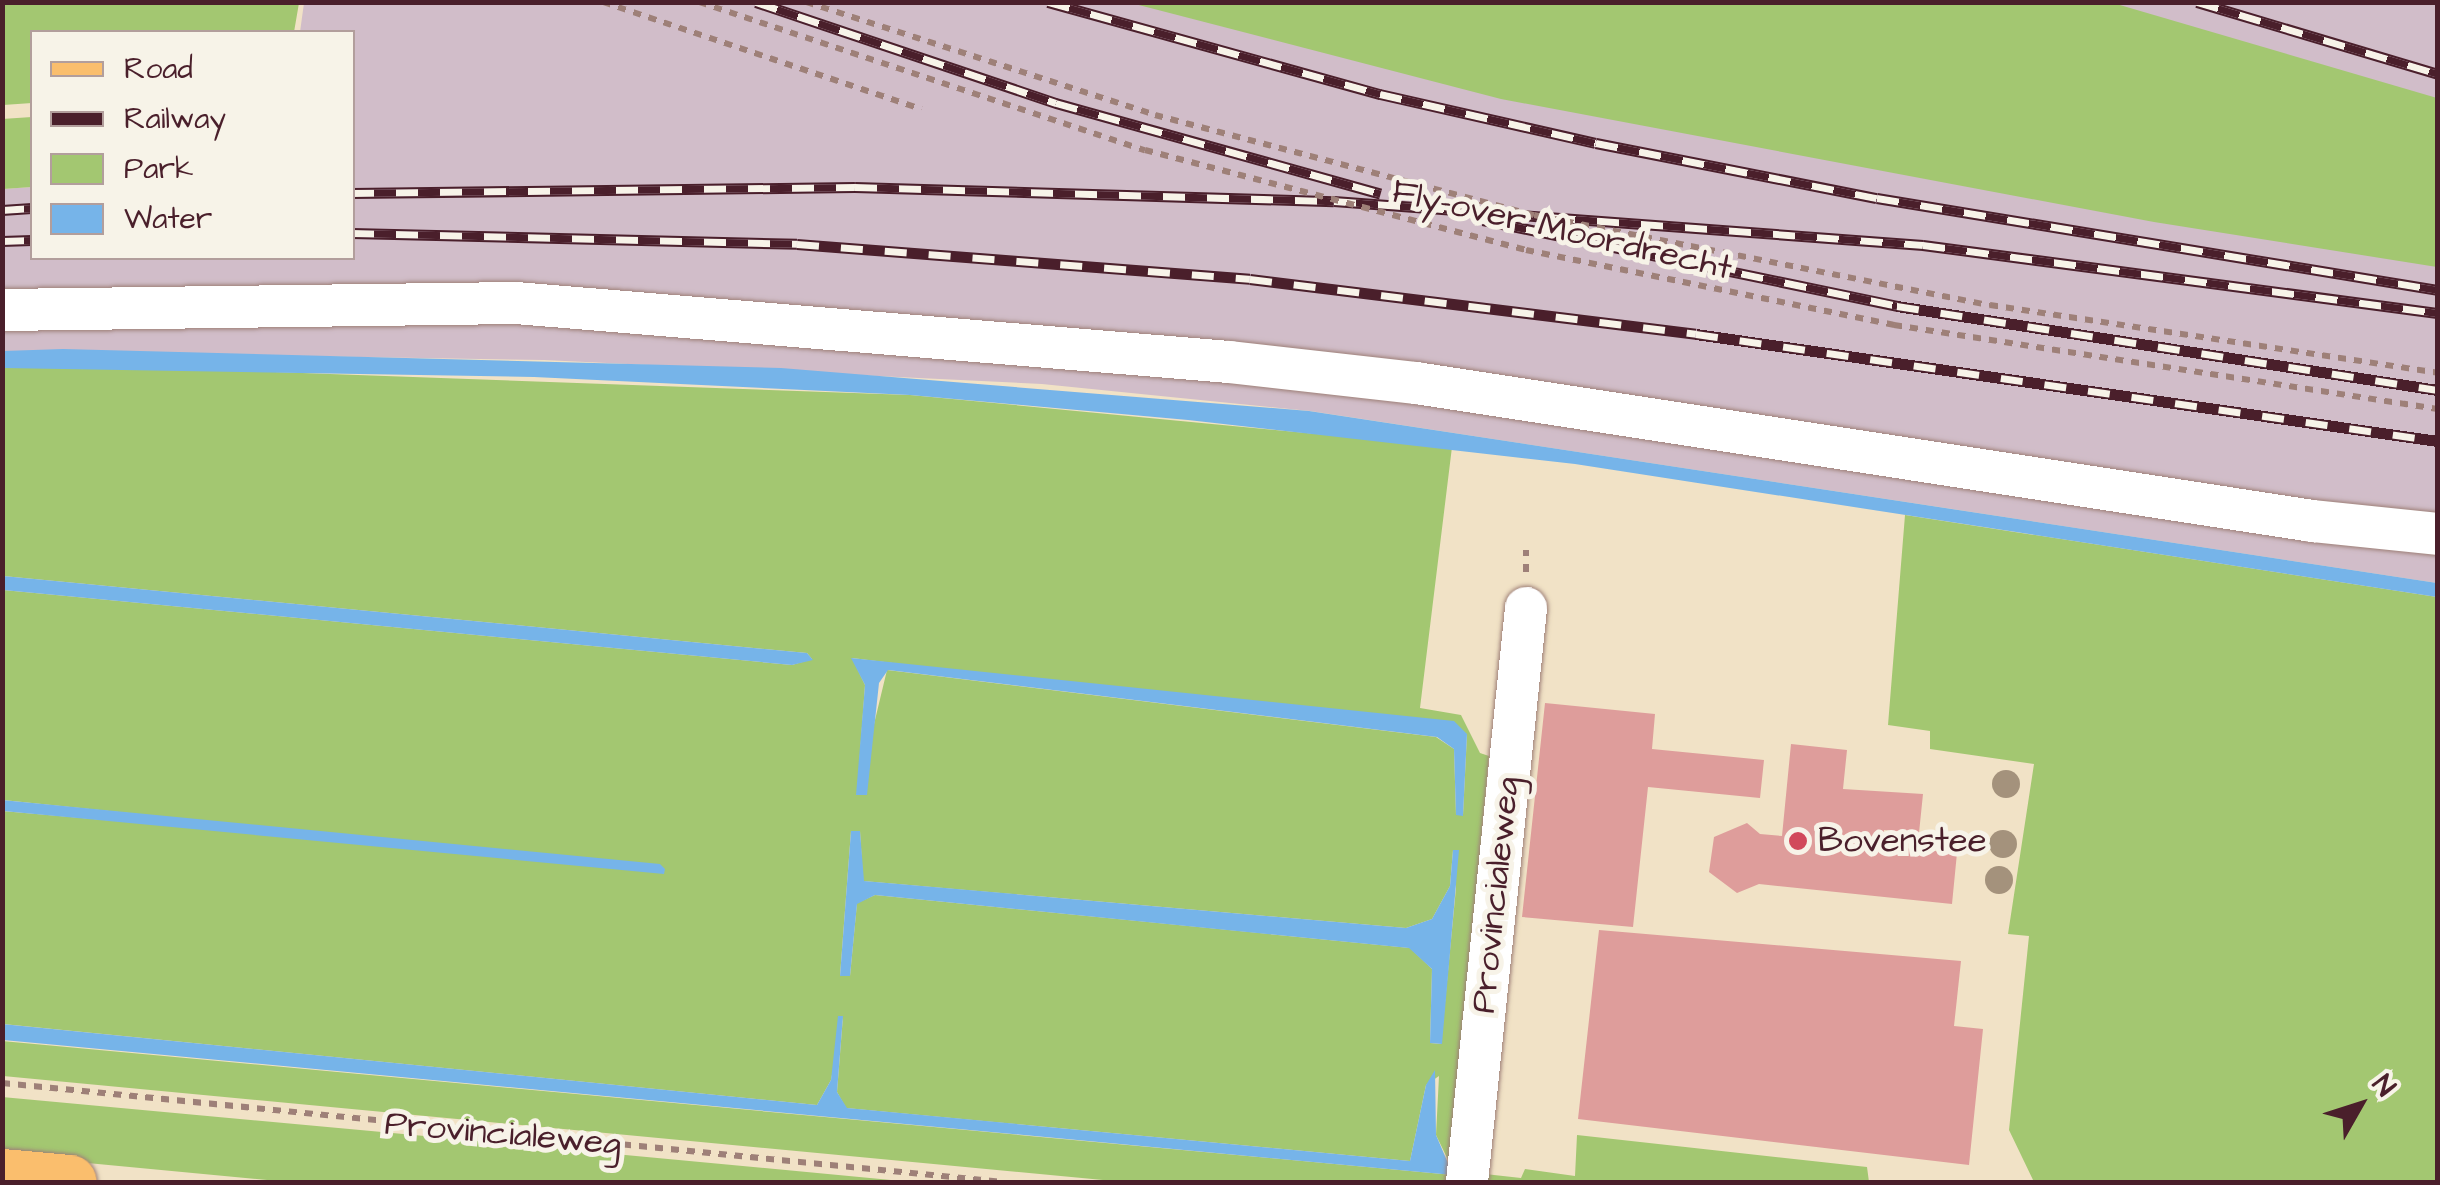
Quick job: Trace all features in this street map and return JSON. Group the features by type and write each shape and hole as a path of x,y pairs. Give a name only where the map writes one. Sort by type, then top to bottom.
{"main road":[{"path":"2,1176 69,1182"}],"lane":[{"path":"2,310 516,303 1229,362 1416,382 2312,521 2438,534"},
{"name":"Provincialeweg","path":"1467,1182 1526,608"}],"path":[{"path":"603,2 921,109"},
{"name":"Fly-over Moordrecht","path":"699,2 1069,127 1526,250 1894,325 2438,410"},
{"path":"806,2 1155,116 1534,215 1954,299 2438,373"},
{"name":"Provincialeweg","path":"2,1083 1003,1182"}],"shaded area":[{"path":"304,3 2437,3 2437,583 1310,411 1042,384 544,360 3,351 3,189 30,187 30,260 355,260 355,30 300,30"}],"green space":[{"path":"3,3 299,3 294,30 30,30 30,103 3,105"},
{"path":"1131,3 2113,3 2437,98 2437,267 2154,222 1501,99"},
{"path":"30,117 30,187 3,189 2,119"},
{"path":"139,367 910,395 1452,447 1420,708 1461,715 1480,753 1489,756 1451,1166 1436,1135 1439,1076 1426,1085 1410,1161 846,1108 837,1092 843,1016 831,1080 817,1105 3,1024 2,811 665,869 3,800 3,590 792,665 812,659 807,653 3,576 3,368","holes":["852,658 1467,734 1463,815 1456,815 1454,749 1436,737 887,670 857,795 865,685","851,831 860,831 863,881 1406,928 1432,919 1450,886 1453,850 1456,888 1441,1044 1430,1043 1432,969 1410,948 875,895 857,903 850,976 840,976"]},
{"path":"1905,515 2437,597 2437,1182 2034,1182 2009,1130 2029,936 2008,934 2034,764 1930,749 1930,731 1888,725"},
{"path":"2,1041 1453,1175 1452,1182 1124,1182 3,1076"},
{"path":"2,1097 912,1182 288,1182 3,1155"},
{"path":"1577,1135 1867,1167 1869,1182 1475,1182 1476,1173 1521,1178 1525,1169 1575,1176"}],"water":[{"path":"63,349 781,368 1309,411 2437,583 2437,597 1575,464 1188,420 910,395 534,377 3,368 3,351"},
{"path":"3,576 807,653 813,660 792,665 3,590"},
{"path":"851,658 1454,721 1467,734 1463,816 1456,815 1454,749 1437,737 888,670 879,683 867,795 856,795 865,685"},
{"path":"2,800 660,864 665,869 664,874 3,811"},
{"path":"851,831 860,831 864,881 1406,928 1432,919 1450,886 1453,850 1459,850 1442,1044 1430,1043 1432,969 1409,948 875,895 857,904 850,976 840,976"},
{"path":"838,1016 843,1016 837,1092 847,1108 1410,1161 1426,1085 1435,1070 1436,1135 1453,1175 3,1040 2,1024 817,1105 831,1080"}],"building":[{"path":"1545,703 1655,714 1652,749 1764,760 1760,798 1648,787 1633,927 1522,917"},
{"name":"Bovenstee","path":"1791,744 1847,750 1843,789 1923,794 1919,833 1884,830 1882,846 1957,853 1952,904 1759,884 1737,893 1709,872 1714,837 1747,823 1760,834 1782,836"},
{"path":"1599,930 1961,961 1954,1026 1983,1029 1969,1165 1578,1119"}],"railway":[{"path":"756,2 1056,103 1381,194"},
{"path":"1048,2 1380,94 1596,143 1877,198 2438,290"},
{"path":"2197,2 2438,74"},
{"path":"355,193 855,187 1334,201 1923,245 2438,313"},
{"path":"2,210 30,208"},
{"path":"1483,220 1897,306 2438,390"},
{"path":"355,233 797,244 1250,279 1696,334 2438,441"},
{"path":"2,241 30,240"}],"place":[{"name":"Bovenstee","path":"1798,841"}]}
